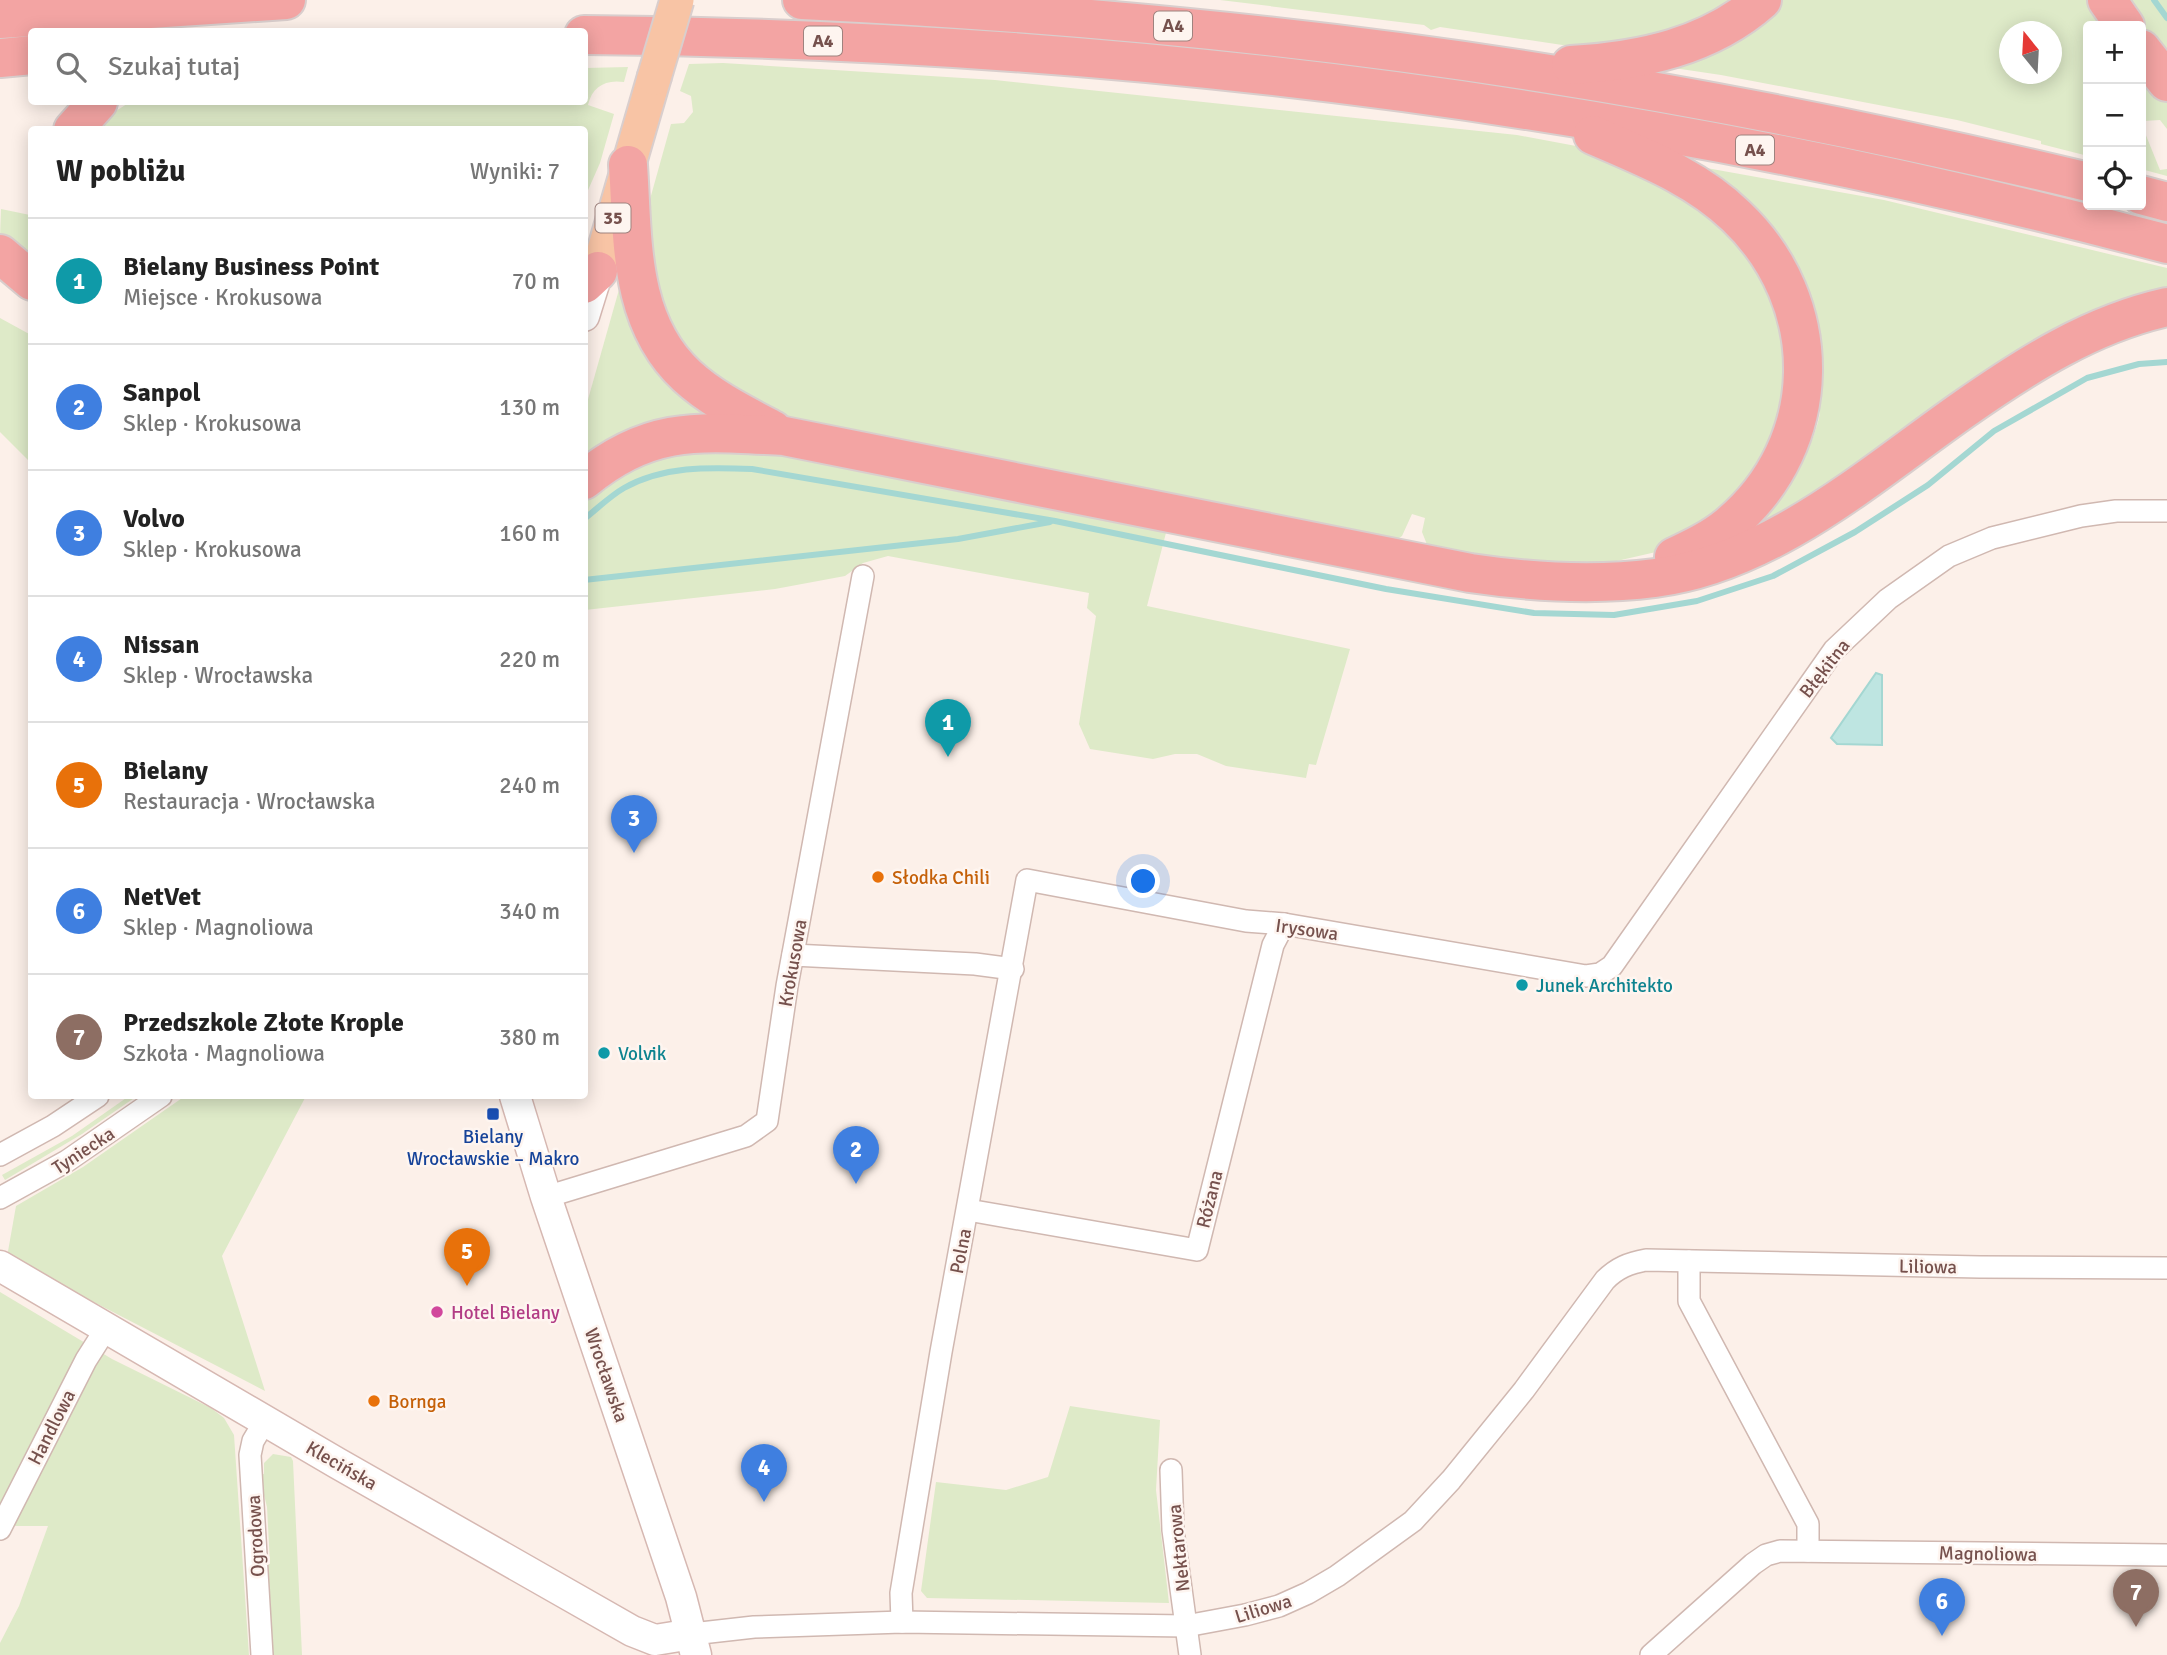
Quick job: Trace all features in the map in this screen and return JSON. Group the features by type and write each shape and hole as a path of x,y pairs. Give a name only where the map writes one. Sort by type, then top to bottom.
{"highway":[{"path":"0,19 286,0"},
{"name":"А4","path":"802,0 958,8 1151,23 1307,40 1513,68"},
{"path":"1513,68 1581,64 1664,51 1725,28 1762,0"},
{"path":"2107,0 2122,21"},
{"name":"A4","path":"588,35 804,40 1036,54 1255,74 1409,93 1601,122 1791,157 1947,190 2167,244"},
{"path":"0,58 28,55"},
{"path":"2146,55 2167,82"},
{"name":"A4","path":"1513,68 1816,121 2083,181"},
{"path":"77,126 96,105"},
{"path":"1525,111 1571,125 1651,161 1685,178 1722,203 1747,226 1773,261 1784,281 1799,325 1803,362 1799,412 1788,445 1767,484 1749,506 1710,539 1669,560 1605,581"},
{"path":"628,165 636,276 644,310 662,346 672,361 704,391 784,436"},
{"path":"2146,196 2167,202"},
{"path":"0,254 28,278"},
{"path":"588,477 629,450 671,436 713,431 784,436 1438,568 1545,582 1585,583 1655,578 1706,566 1755,547 1800,524 2005,380 2098,329 2167,307"}],"main road":[{"path":"628,165 677,0"},
{"name":"35","path":"591,278 628,165"}],"street":[{"name":"Błękitna","path":"1587,976 1600,974 1612,966 1834,650 1888,598 1949,556 1992,538 2081,516 2116,511 2167,510"},
{"name":"Krokusowa","path":"546,1197 746,1136 766,1121 793,955 863,576"},
{"name":"Irysowa","path":"1027,880 1246,921 1284,924 1587,976"},
{"name":"Polna","path":"902,1622 901,1593 909,1541 1027,880"},
{"name":"Różana","path":"968,1210 1197,1250 1270,958 1284,924"},
{"path":"793,955 1013,968"},
{"name":"Tyniecka","path":"0,1156 94,1099"},
{"name":"Tyniecka","path":"0,1198 67,1161 158,1099"},
{"name":"Wrocławska","path":"516,1099 694,1645"},
{"name":"Liliowa","path":"694,1645 754,1627 902,1622 1186,1626 1279,1606 1308,1593 1413,1521 1451,1480 1524,1390 1599,1288 1614,1271 1629,1263 1646,1260 2167,1268"},
{"path":"1689,1261 1689,1301 1808,1524 1808,1551"},
{"name":"Klecińska","path":"0,1266 632,1631 655,1640 694,1645"},
{"name":"Handlowa","path":"0,1529 86,1360 107,1327"},
{"name":"Ogrodowa","path":"262,1655 250,1455 253,1441 265,1421"},
{"name":"Nektarowa","path":"1171,1470 1173,1530 1190,1655"},
{"name":"Magnoliowa","path":"1651,1655 1753,1564 1766,1555 1780,1551 2167,1555"}],"green space":[{"path":"1220,0 1738,0 1727,8 1649,40 1569,46 1440,27 1431,30 1424,25"},
{"path":"1782,0 2089,0 2104,21 2083,21 2083,155 1957,120 1667,67 1772,11"},
{"path":"2125,0 2167,0 2167,60 2146,30 2146,21 2140,21"},
{"path":"723,63 995,80 1517,135 1576,146 1615,158 1723,215 1790,327 1781,434 1728,511 1656,552 1608,563 1560,567 1428,547 1422,532 1425,518 1412,514 1402,536 1396,540 772,414 731,396 661,320 647,210 671,124 684,123 693,112 691,96 680,91 689,64"},
{"path":"628,67 624,82 605,83 600,86 593,93 588,105 588,68"},
{"path":"2146,77 2167,103 2167,129 2160,120 2146,121"},
{"path":"125,105 588,105 614,114 600,163 588,190 588,126 99,126"},
{"path":"2146,135 2160,170 2167,169 2167,176 2146,170"},
{"path":"1701,167 1884,200 2167,268 2167,294 1809,500 1752,529 1791,483 1815,431 1820,411 1816,324 1805,281 1783,241 1752,206"},
{"path":"1,209 28,215 28,264 0,237"},
{"path":"622,279 726,419 588,459 588,399"},
{"path":"0,318 28,333 28,460 0,432"},
{"path":"733,445 1167,529 1147,606 1350,649 1316,765 1309,764 1306,778 1226,766 1197,754 1175,754 1153,759 1090,749 1079,724 1096,616 1087,608 1089,593 888,556 863,563 845,576 775,589 588,610 588,492 627,464"},
{"path":"125,1099 133,1099 82,1134 5,1180 2,1175 72,1136"},
{"path":"181,1099 304,1099 222,1256 265,1391 7,1257 16,1206 83,1167"},
{"path":"0,1292 112,1359 211,1408 224,1418 234,1435 249,1655 0,1655 0,1643 19,1606 48,1526 0,1526"},
{"path":"1070,1406 1160,1420 1156,1490 1169,1603 927,1598 921,1591 936,1482 1006,1490 1048,1477"},
{"path":"273,1454 291,1457 293,1461 302,1655 270,1655 264,1565 270,1564 267,1507 259,1475 264,1474 264,1463"}],"water":[{"path":"1876,673 1882,675 1882,745 1837,744 1831,738"}],"waterway":[{"path":"2154,0 2167,18"},
{"path":"588,516 619,491 654,475 702,468 752,469 1055,521 1386,589 1534,613 1614,615 1697,601 1773,576 1855,532 1928,485 1994,431 2087,378 2139,364 2167,362"},
{"path":"588,580 958,539 1050,522"}],"place":[{"name":"Bielany Business Point","path":"948,757"},
{"name":"Volvo","path":"634,853"},
{"name":"Słodka Chili","path":"878,877"},
{"name":"Junek Architekto","path":"1522,985"},
{"name":"Volvik","path":"604,1053"},
{"name":"Bielany Wrocławskie – Makro","path":"493,1114"},
{"name":"Sanpol","path":"856,1184"},
{"name":"Bielany","path":"467,1286"},
{"name":"Hotel Bielany","path":"437,1312"},
{"name":"Bornga","path":"374,1401"},
{"name":"Nissan","path":"764,1502"},
{"name":"Przedszkole Złote Krople","path":"2136,1627"},
{"name":"NetVet","path":"1942,1636"}]}
